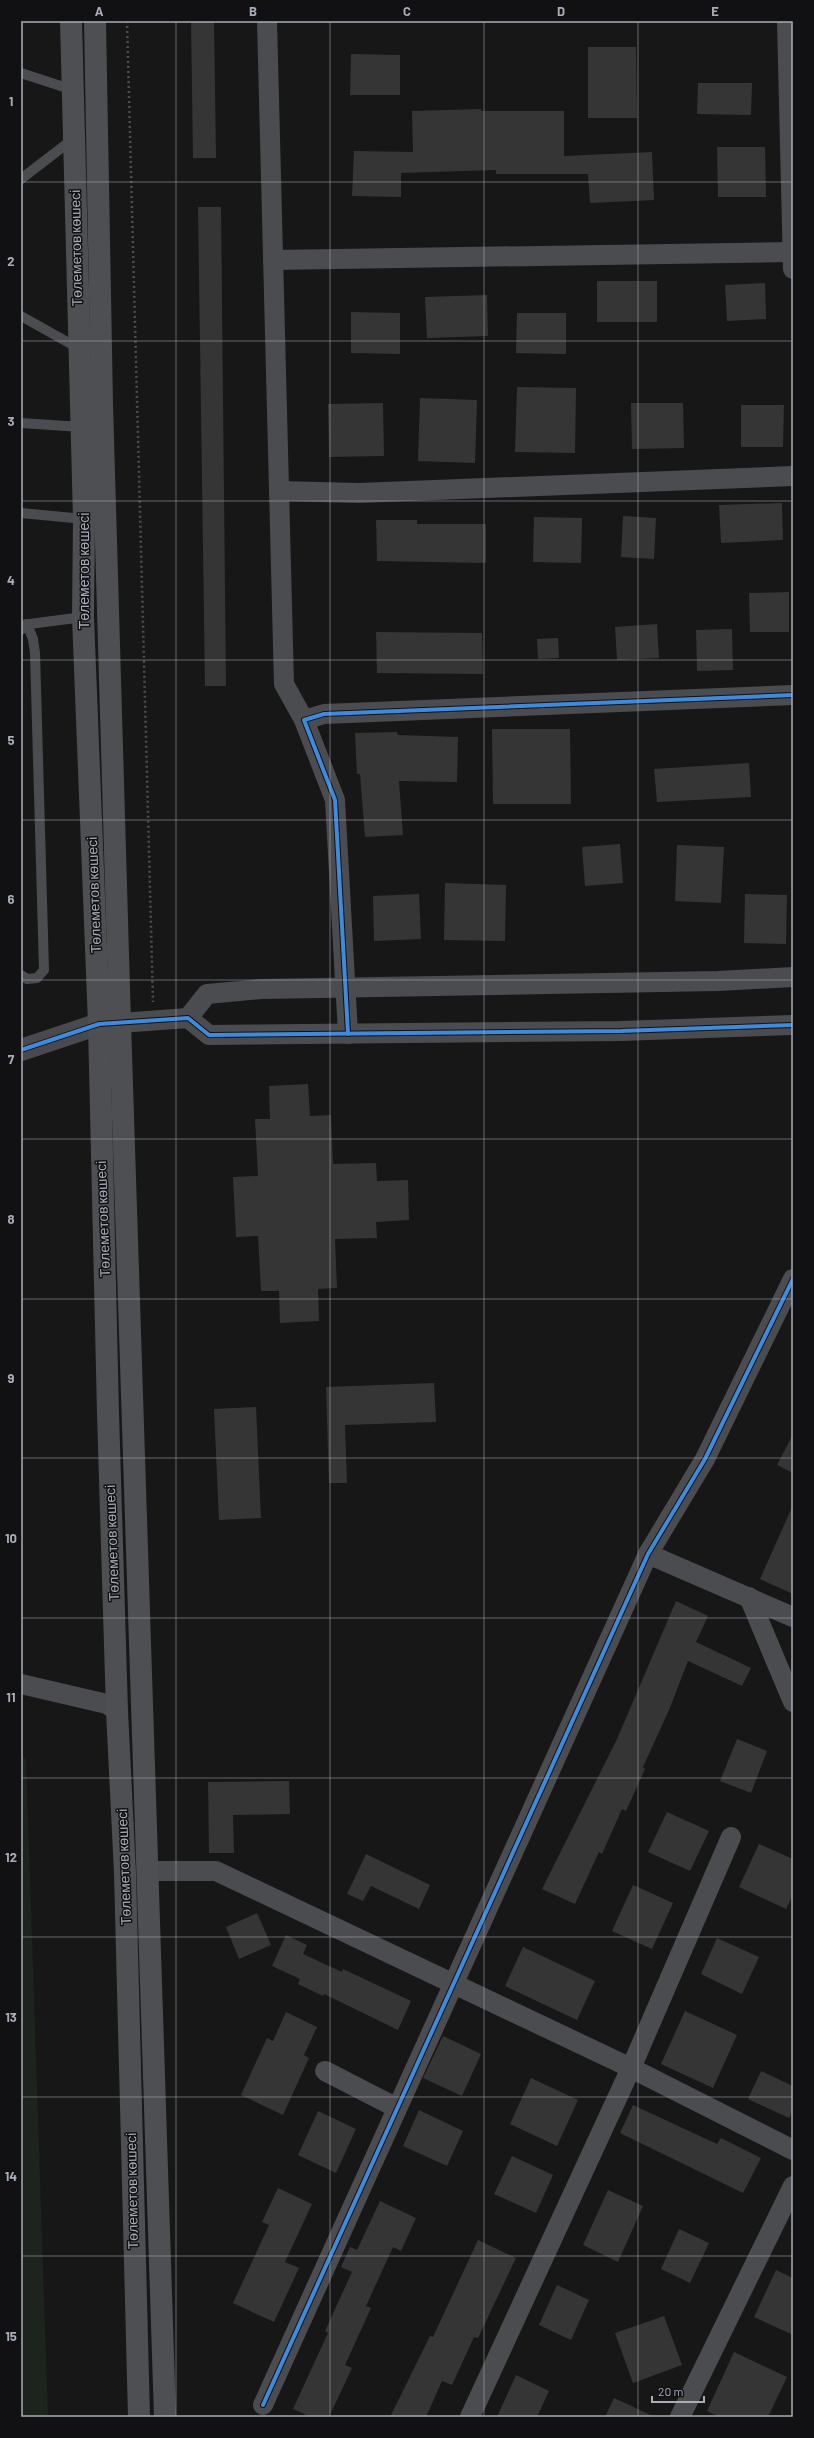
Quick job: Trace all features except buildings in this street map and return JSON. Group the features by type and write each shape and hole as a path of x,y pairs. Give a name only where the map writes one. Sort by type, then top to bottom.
{"main road":[{"name":"Төлеметов көшесі","path":"71,21 78,348 84,519 84,617 132,1371 149,1871 165,2417"},
{"name":"Төлеметов көшесі","path":"95,21 102,342 110,1024 107,1376 117,1711 125,1873 139,2417"},
{"path":"107,1376 132,1371"}],"street":[{"path":"268,21 284,684 304,720 335,800 347,988 348,1034"},
{"path":"273,260 793,260 791,109 787,21"},
{"path":"279,491 359,493 793,476"},
{"path":"304,720 324,714 793,695"},
{"path":"188,1018 207,994 261,989 718,981 793,977"},
{"path":"21,1050 110,1024 188,1018 209,1035 621,1030 793,1025"},
{"path":"263,2405 648,1554 705,1459 793,1279"},
{"path":"648,1554 793,1617"},
{"path":"749,1597 793,1702"},
{"path":"21,1684 107,1704 117,1711"},
{"path":"470,2417 631,2068 731,1837"},
{"path":"149,1871 216,1871 631,2068 793,2150"},
{"path":"325,2071 397,2108"},
{"path":"680,2417 793,2186"}],"lane":[{"path":"21,73 73,90"},
{"path":"21,179 73,139"},
{"path":"21,316 78,348 102,342"},
{"path":"21,423 81,427"},
{"path":"21,513 84,519"},
{"path":"21,975 27,979 37,978 44,970 35,653 33,639 23,626 84,617"}],"path":[{"path":"127,21 154,1020"}],"shaded area":[{"path":"21,1755 26,1759 48,2417 21,2417"}],"cycle path":[{"path":"348,1034 335,800 304,720 324,714 793,695"},
{"path":"21,1050 99,1024 188,1018 209,1035 621,1031 793,1025"},
{"path":"263,2405 648,1554 705,1459 793,1279"}]}
